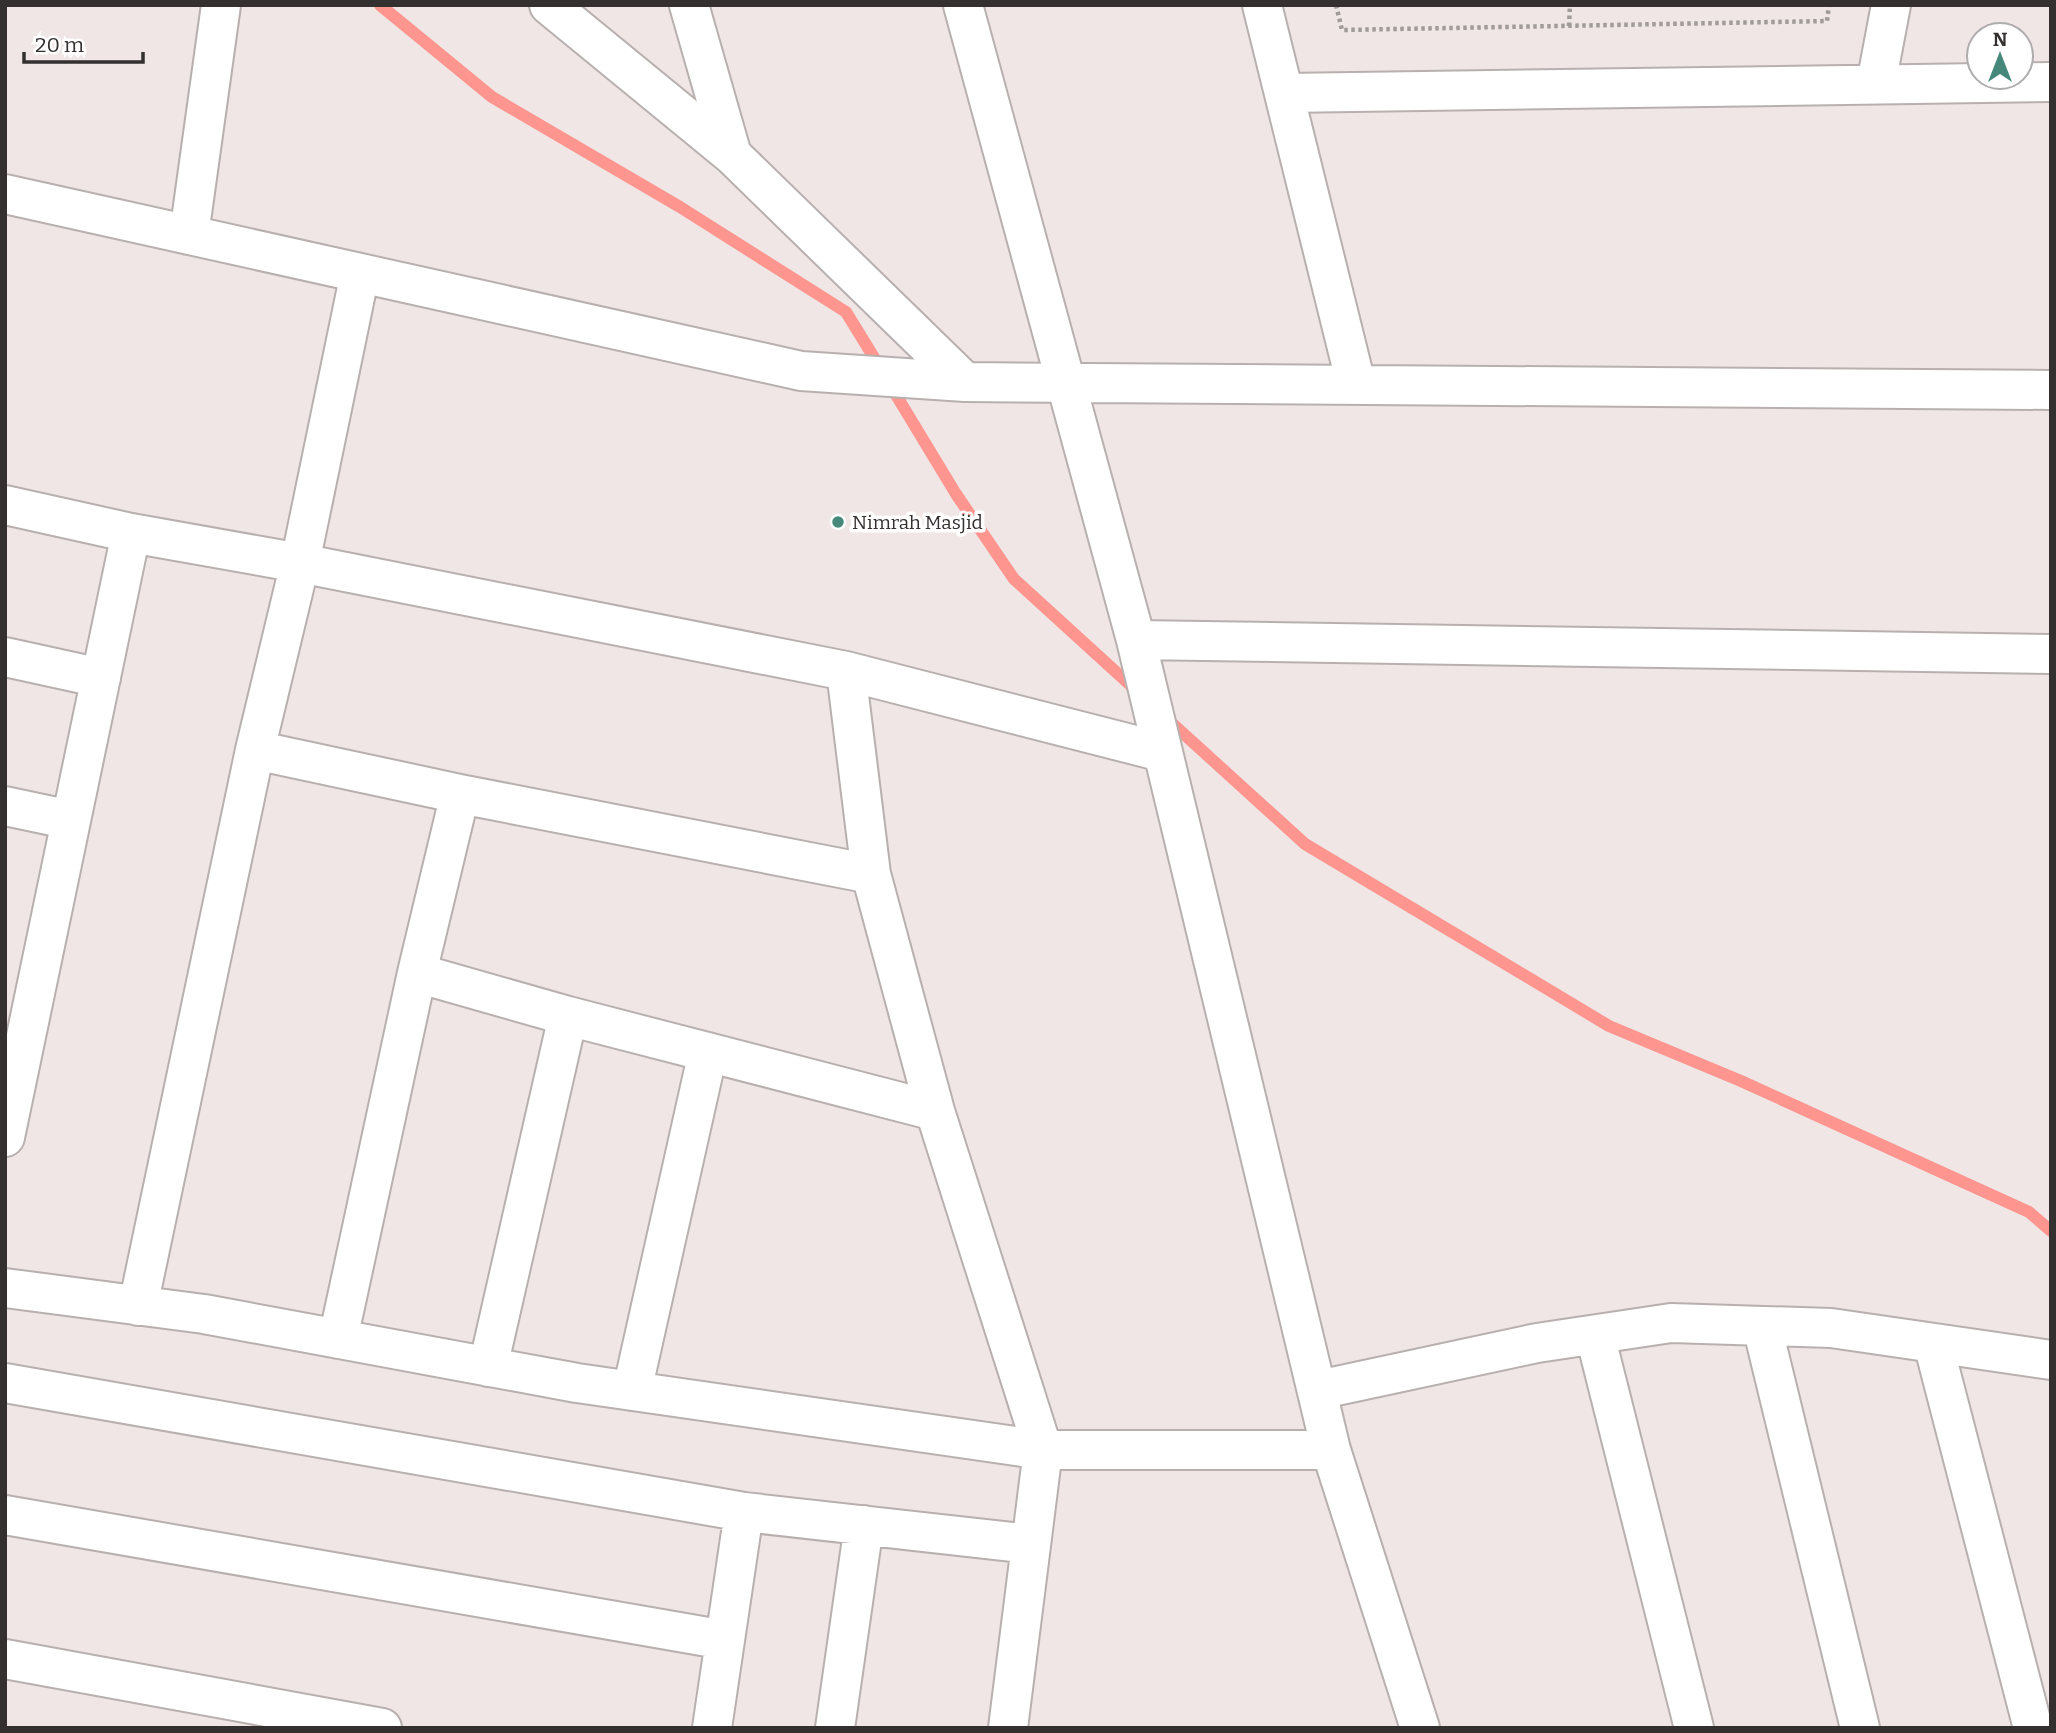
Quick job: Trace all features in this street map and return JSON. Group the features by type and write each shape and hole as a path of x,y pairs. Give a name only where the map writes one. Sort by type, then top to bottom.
{"street":[{"path":"189,235 221,5"},
{"path":"549,5 732,155 965,382"},
{"path":"689,5 732,155"},
{"path":"963,5 1136,640 1331,1450 1420,1728"},
{"path":"1262,5 1356,384"},
{"path":"1876,84 1891,5"},
{"path":"1284,93 2051,82"},
{"path":"5,194 801,370 965,382 2051,390"},
{"path":"138,1306 255,750 300,563 360,273"},
{"path":"5,505 131,533 300,563 846,671 1163,752"},
{"path":"6,1125 21,984 71,820 131,533"},
{"path":"1136,640 2051,653"},
{"path":"5,657 101,678"},
{"path":"846,671 871,874 935,1111 1043,1450 1008,1728"},
{"path":"255,750 460,794 871,874"},
{"path":"338,1339 417,973 460,794"},
{"path":"5,806 71,820"},
{"path":"417,973 568,1016 935,1111"},
{"path":"488,1367 568,1016"},
{"path":"632,1391 708,1052"},
{"path":"5,1288 204,1314 632,1391 1043,1450 1331,1450"},
{"path":"1318,1391 1537,1343 1671,1323 1831,1328 2051,1360"},
{"path":"1762,1326 1860,1728"},
{"path":"1595,1335 1693,1728"},
{"path":"1933,1343 2034,1728"},
{"path":"5,1383 744,1512 1031,1544"},
{"path":"712,1728 744,1512"},
{"path":"5,1516 725,1640"},
{"path":"835,1728 864,1525"},
{"path":"5,1660 382,1728"}],"path":[{"path":"1336,5 1342,30 1827,21 1829,5"},
{"path":"1569,26 1570,5"}],"waterway":[{"path":"380,5 492,97 680,207 846,312 881,369"},
{"path":"890,385 956,494 1014,579 1138,692"},
{"path":"1164,716 1305,844 1609,1026 1741,1081 2029,1212 2051,1231"}],"place":[{"name":"Nimrah Masjid","path":"838,522"}]}
